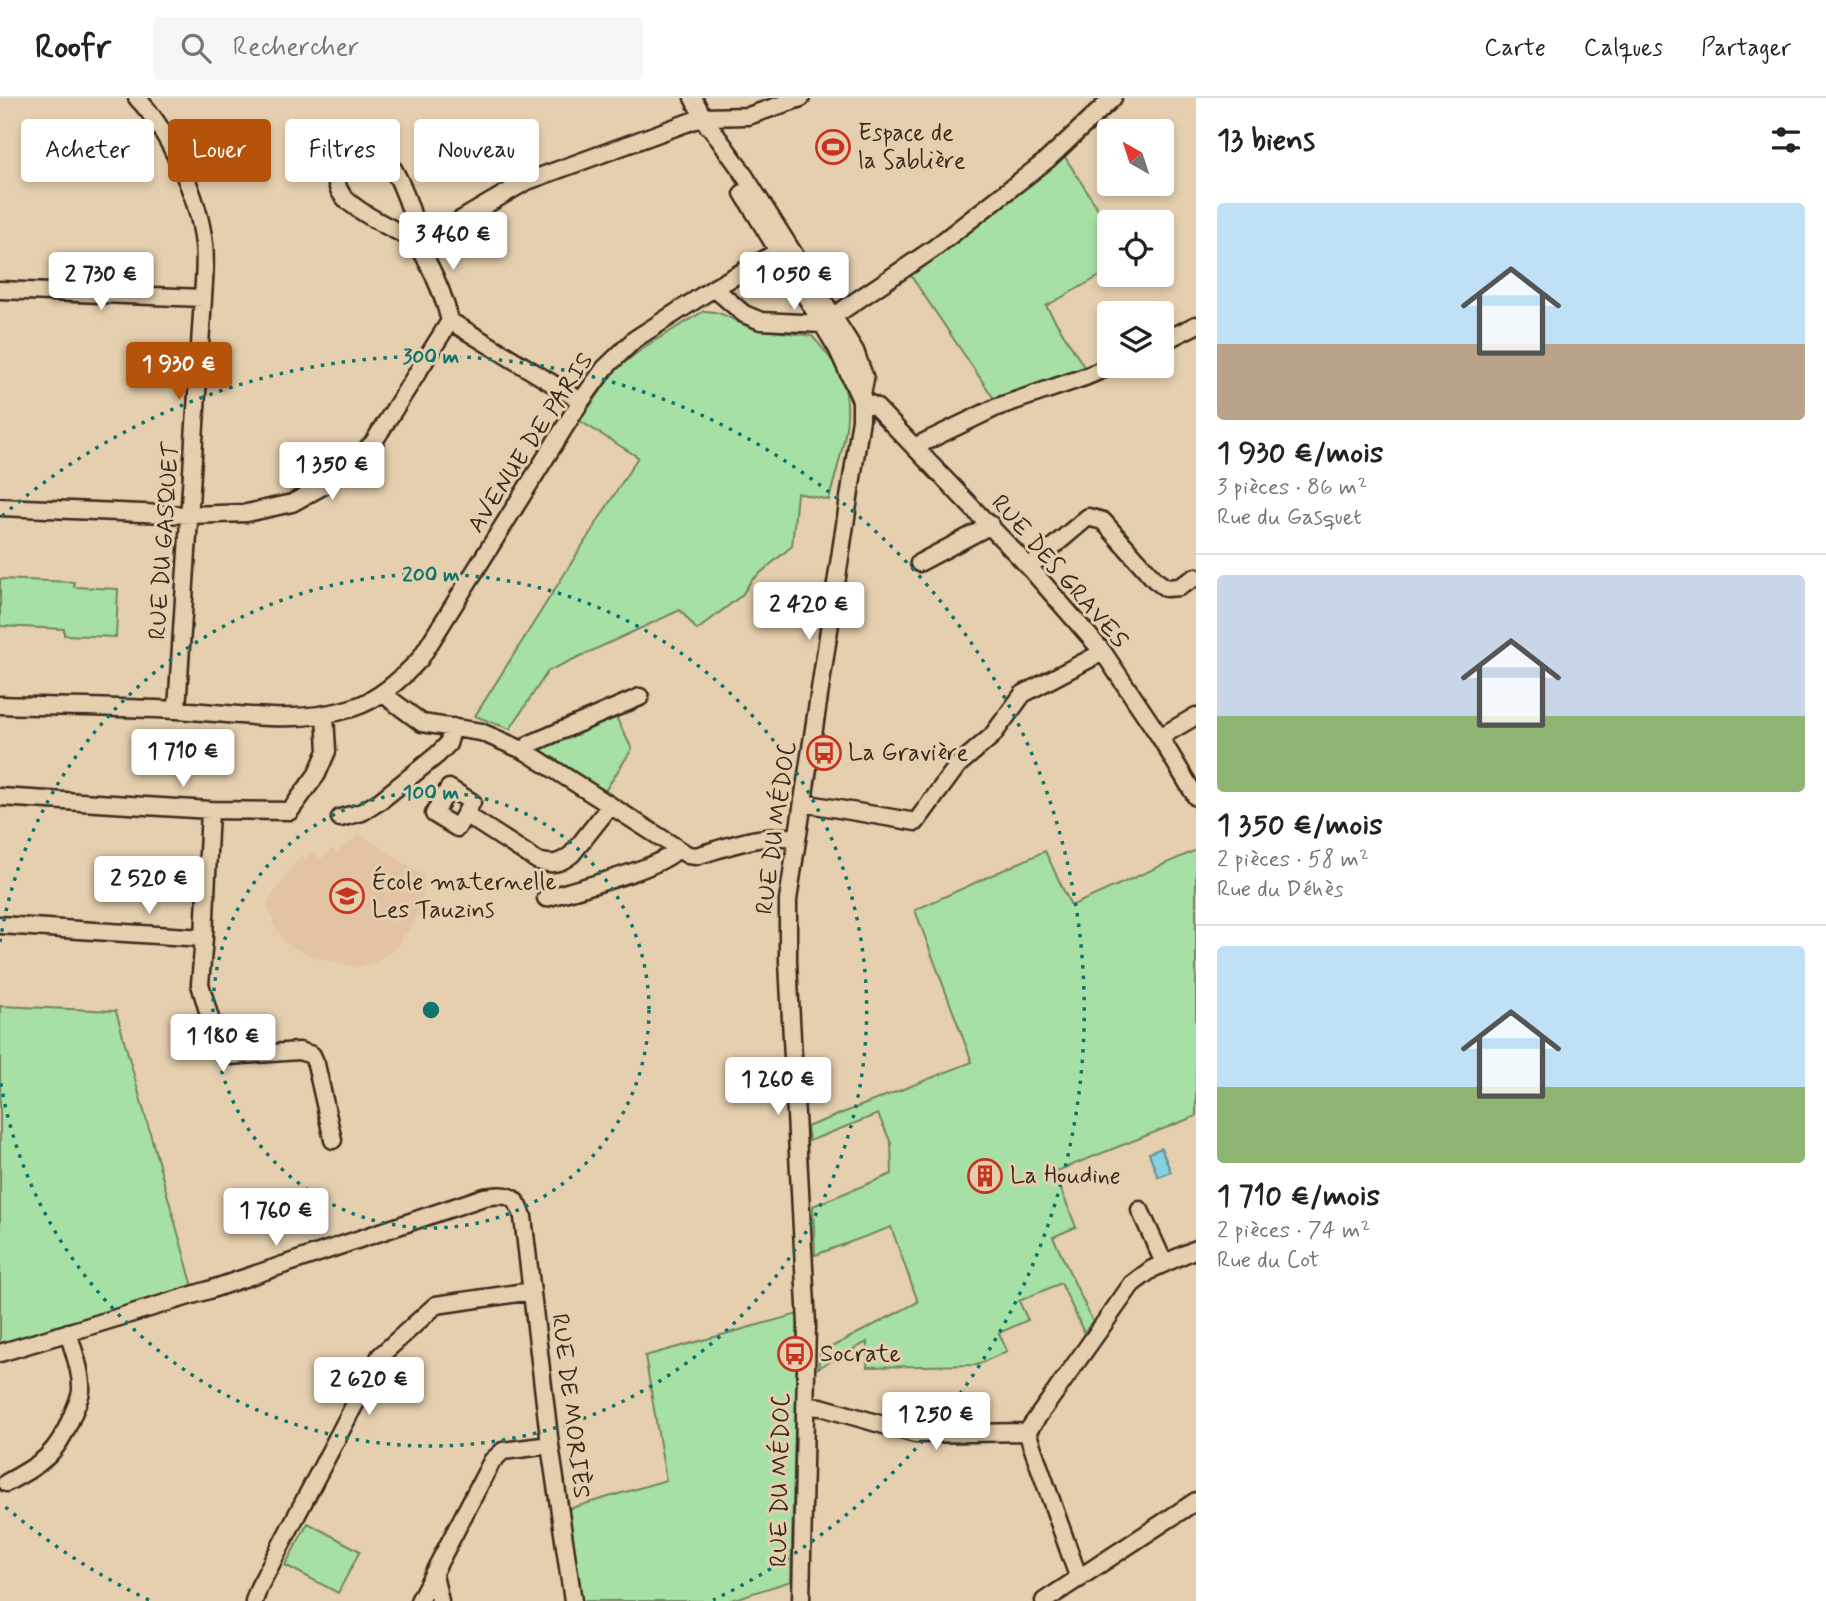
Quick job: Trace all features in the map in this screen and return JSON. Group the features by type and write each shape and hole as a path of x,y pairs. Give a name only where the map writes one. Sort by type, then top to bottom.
{"street":[{"name":"RUE DU GASQUET","path":"137,98 174,152 191,192 204,243 204,298 177,710"},
{"name":"RUE DU MÉDOC","path":"693,98 731,173 779,252 828,320 855,351 865,379 786,927 807,1312 800,1601"},
{"path":"418,244 525,182 703,117 748,116 801,98"},
{"path":"714,288 744,314 761,321 828,320 933,249 1047,160 1113,98"},
{"path":"418,244 344,197 336,184 336,168 344,156 355,150 370,149 381,153 389,161 411,214 418,244 444,299 450,321 581,401"},
{"name":"AVENUE DE PARIS","path":"0,705 177,710 294,719 354,708 385,691 420,659 581,401 605,368 635,340 714,288 779,252"},
{"path":"0,290 204,298"},
{"path":"0,507 190,515 247,513 292,503 323,486 373,443 450,321"},
{"path":"1174,336 1196,325"},
{"path":"914,447 998,407 1097,372"},
{"name":"RUE DES GRAVES","path":"861,400 875,406 991,525 1103,652 1196,797"},
{"path":"1029,567 1088,517 1103,521 1155,580 1166,588 1179,587 1196,577"},
{"path":"919,563 991,525"},
{"path":"803,803 916,822 958,765 992,736 1023,694 1103,652"},
{"path":"385,691 391,699 422,723 481,732 524,751 677,849 696,856 758,837 797,838"},
{"path":"524,751 530,744 640,697"},
{"path":"0,797 210,810 290,811 317,774 327,751 325,715"},
{"path":"1160,737 1196,716"},
{"path":"340,818 362,813 390,793 447,744 453,727"},
{"path":"466,814 538,861 551,865 564,861 572,854 610,806"},
{"path":"210,810 200,984 220,1049 229,1056 236,1057 299,1051 312,1055 333,1140"},
{"path":"546,898 654,864 673,855 677,849"},
{"path":"0,925 204,937"},
{"name":"RUE DE MORIÈS","path":"68,1332 209,1290 484,1197 509,1196 520,1206 523,1217 573,1601"},
{"path":"1140,1210 1164,1264"},
{"path":"1027,1432 1132,1283 1196,1249"},
{"path":"254,1601 380,1356 436,1305 532,1291"},
{"path":"0,1353 68,1332 80,1377 81,1393 64,1438 53,1453 39,1466 6,1483"},
{"path":"806,1406 821,1407 915,1434 1027,1432"},
{"path":"1027,1432 1079,1579"},
{"path":"419,1601 492,1461 503,1451 551,1445"},
{"path":"1044,1601 1196,1501"},
{"path":"434,1575 440,1601"}],"shaded area":[{"name":"École maternelle Les Tauzins","path":"359,834 424,876 424,889 416,920 395,948 378,961 359,967 321,959 293,948 285,942 275,926 267,903 301,855 306,859 311,852 321,859 332,849 335,854"}],"green space":[{"path":"1063,154 1099,210 1097,278 1046,306 1086,370 997,403 909,273"},
{"path":"704,311 718,313 756,329 812,336 835,365 845,391 847,422 829,500 797,493 792,546 751,581 742,595 697,630 680,610 548,671 510,729 475,716 638,457 580,421 615,370 646,346"},
{"path":"0,579 74,582 74,587 118,589 116,637 64,635 64,629 0,626"},
{"path":"614,713 632,749 605,791 535,746"},
{"path":"1196,850 1196,1116 1054,1172 1076,1227 1053,1237 1093,1322 1084,1332 1061,1283 1019,1301 1028,1320 999,1333 1007,1351 977,1365 867,1367 867,1342 818,1368 820,1353 918,1302 891,1227 815,1255 813,1206 892,1174 891,1143 878,1114 809,1141 807,1127 972,1062 915,910 1045,851 1071,906"},
{"path":"0,1006 116,1011 195,1294 0,1353"},
{"path":"798,1314 791,1581 728,1601 581,1601 568,1509 666,1480 645,1356"},
{"path":"308,1523 360,1551 338,1593 285,1565"}],"water":[{"path":"1161,1148 1171,1172 1158,1177 1149,1153"}],"place":[{"name":"Espace de la Sablière","path":"833,147"},
{"name":"La Gravière","path":"824,753"},
{"name":"École maternelle Les Tauzins","path":"347,896"},
{"name":"La Houdine","path":"985,1176"},
{"name":"Socrate","path":"795,1354"}]}
